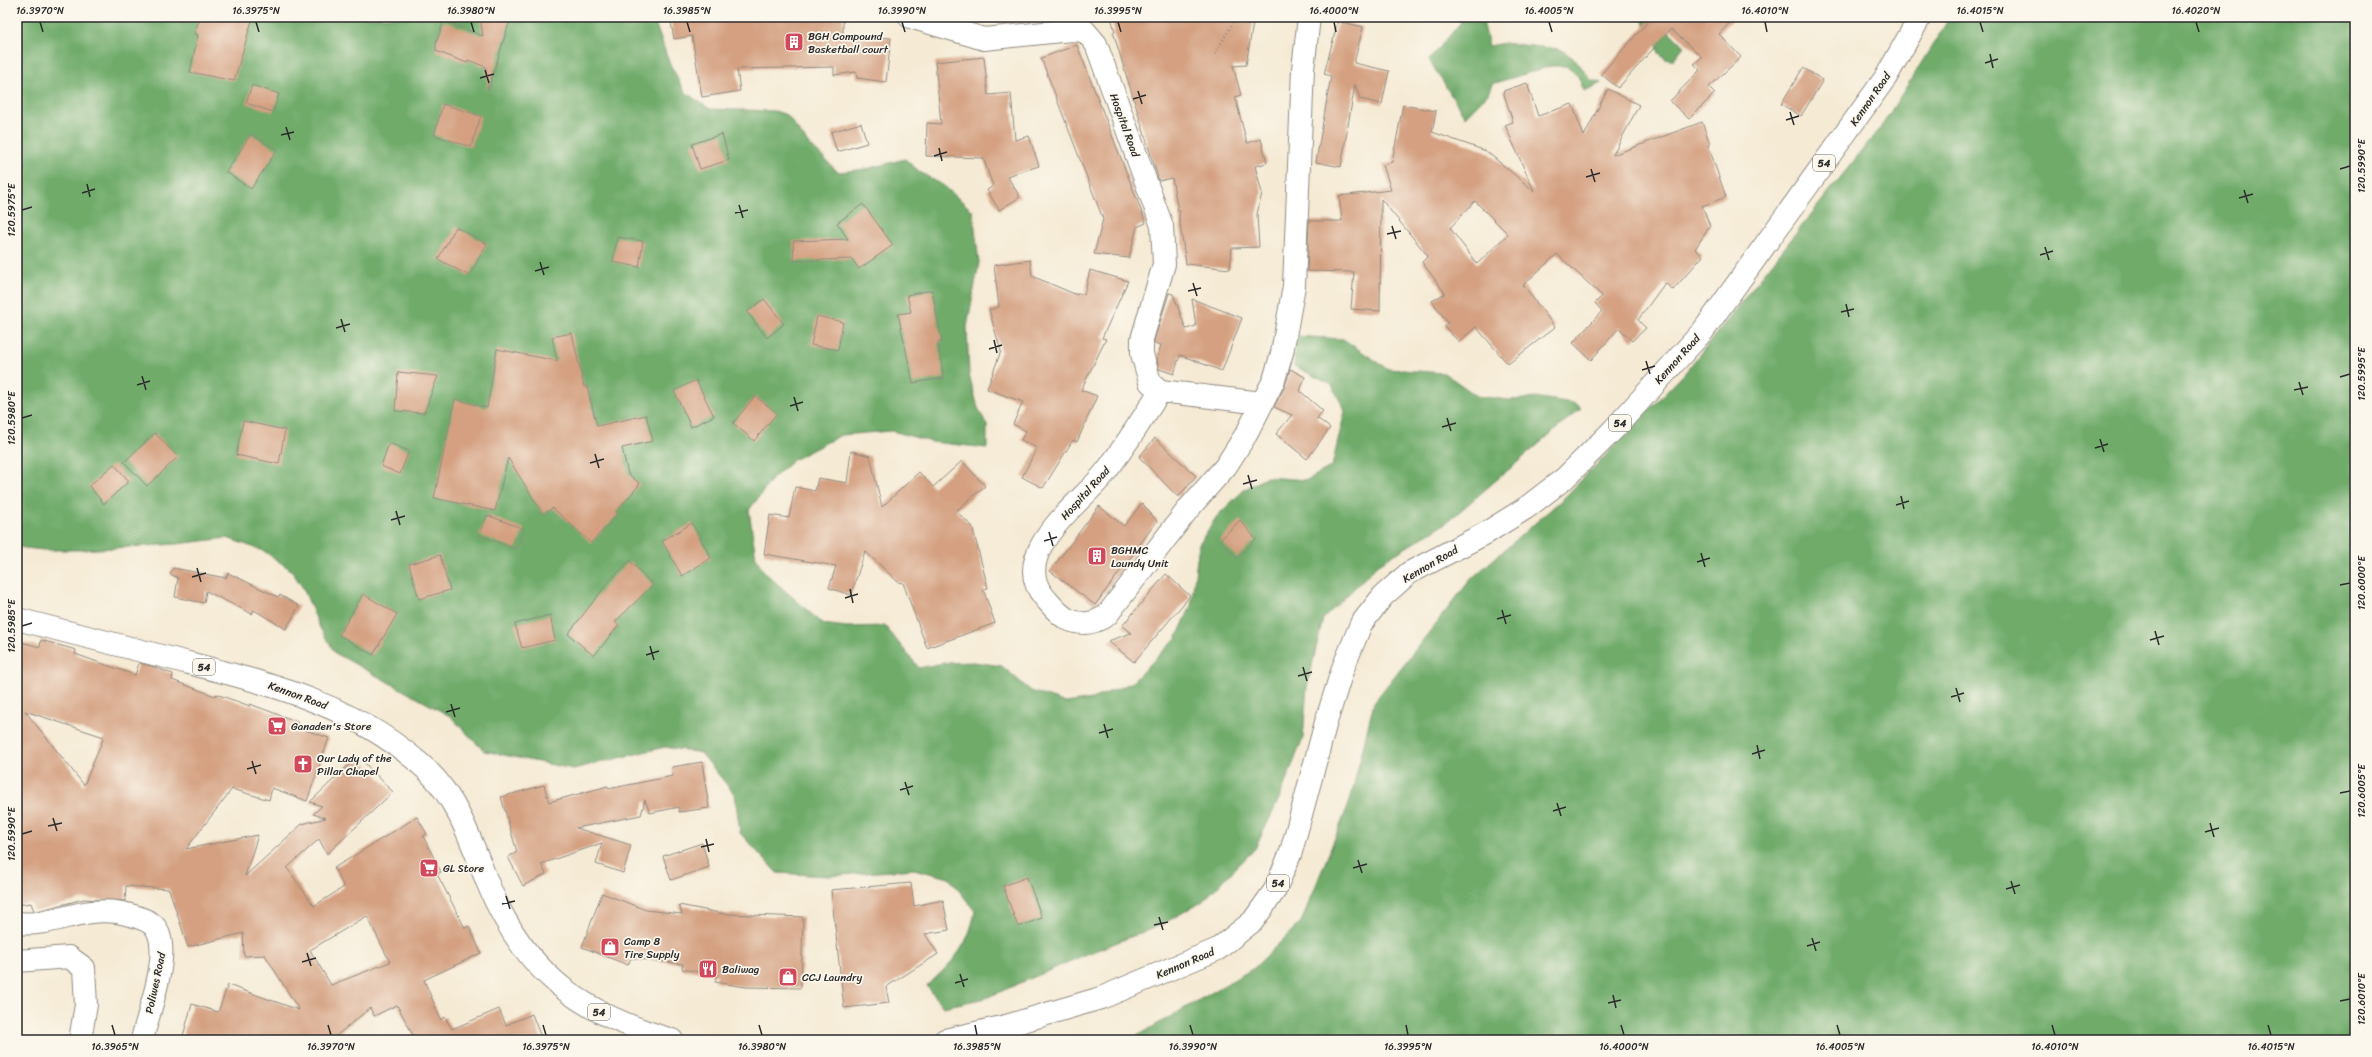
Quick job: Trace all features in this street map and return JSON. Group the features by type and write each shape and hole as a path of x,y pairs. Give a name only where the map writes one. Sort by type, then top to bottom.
{"main road":[{"name":"Hospital Road","path":"910,17 984,40 1071,30 1085,31 1096,44 1162,226 1164,264 1142,339 1142,354 1150,382 1160,392 1132,436 1102,476 1044,539 1036,557 1034,572 1038,590 1060,615 1072,621 1084,624 1096,622 1106,615 1189,508 1226,466 1247,433 1274,380 1282,354 1294,286 1303,69 1309,17"},
{"name":"Kennon Road","path":"945,1040 1006,1026 1101,998 1218,949 1253,921 1275,890 1291,852 1331,706 1343,668 1361,624 1382,596 1409,573 1486,533 1526,508 1565,478 1614,429 1703,331 1886,77 1920,17"},
{"path":"1160,392 1262,403"},
{"name":"Kennon Road","path":"17,619 273,685 320,701 383,737 429,772 449,798 468,834 492,895 511,930 537,965 571,996 589,1008 630,1026 672,1040"},
{"name":"Poliwes Road","path":"17,923 53,922 92,912 110,911 147,920 157,929 162,944 161,964 142,1040"},
{"path":"17,961 69,957 84,968 86,1005 80,1040"}],"path":[{"path":"1215,54 1236,17"}],"green space":[{"path":"17,17 653,17 669,62 685,92 710,109 775,111 787,115 807,142 838,172 866,169 905,159 920,172 944,186 973,211 979,263 967,327 969,374 978,408 987,425 987,448 932,442 892,431 841,435 793,460 773,478 749,510 756,558 764,572 823,624 847,627 885,626 919,668 943,663 974,662 1002,666 1031,691 1066,703 1092,699 1131,683 1177,637 1191,606 1199,544 1217,516 1245,489 1267,477 1307,480 1332,466 1345,411 1332,385 1294,366 1296,336 1343,339 1388,369 1444,373 1477,396 1508,400 1540,398 1573,403 1581,408 1446,523 1379,564 1323,619 1307,687 1303,738 1279,799 1255,849 1203,901 1161,925 1087,954 986,998 943,1007 927,986 952,961 964,944 975,911 949,878 914,869 829,876 777,873 740,833 735,795 701,753 665,747 573,769 484,751 450,716 335,653 320,628 303,588 291,570 264,551 227,538 177,544 82,550 43,550 17,547"},
{"path":"1460,17 1482,17 1489,46 1504,43 1560,49 1576,60 1591,80 1602,83 1584,91 1578,76 1566,66 1551,66 1492,84 1488,94 1465,117 1429,60 1461,22"},
{"path":"1640,17 1655,17 1684,46 1673,60 1665,59 1659,53 1656,42"},
{"path":"1950,17 2355,17 2355,1040 1130,1040 1254,968 1301,922 1350,801 1374,702 1471,579 1565,497 1684,374 1883,124"}],"building":[{"path":"200,17 253,17 234,81 190,72 198,35 194,34"},
{"path":"480,17 511,17 488,90 486,67 468,60 467,63 436,51 436,43 444,21 483,36"},
{"path":"670,17 843,17 843,35 891,38 886,82 857,78 856,72 834,75 834,67 737,69 740,91 702,97 692,36 674,39"},
{"path":"1111,17 1254,17 1246,65 1233,66 1241,95 1235,97 1247,143 1261,139 1267,163 1255,166 1262,193 1257,214 1259,247 1232,248 1230,269 1186,264 1179,217 1180,210 1178,211 1172,178 1159,181 1113,32 1115,32"},
{"path":"1652,17 1735,17 1719,34 1741,57 1709,87 1715,93 1689,119 1670,101 1700,70 1694,64 1702,57 1671,29 1618,88 1601,74"},
{"path":"1338,21 1363,27 1354,63 1389,71 1382,104 1360,99 1355,84 1341,167 1316,162 1331,76 1324,74"},
{"path":"1077,45 1146,223 1137,227 1129,258 1094,254 1103,219 1041,58"},
{"path":"984,57 988,95 1011,93 1015,140 1029,136 1039,166 1007,176 1020,197 999,210 987,190 993,186 983,158 926,156 927,123 941,124 935,62"},
{"path":"1803,68 1823,80 1801,116 1781,104"},
{"path":"1527,83 1538,116 1572,104 1584,136 1608,89 1639,105 1613,155 1702,122 1710,144 1708,145 1726,197 1702,206 1710,226 1695,249 1703,256 1673,290 1665,283 1638,320 1646,328 1632,341 1619,328 1591,360 1573,343 1602,311 1595,303 1602,296 1557,254 1523,285 1555,327 1508,364 1476,327 1459,342 1444,326 1448,323 1432,301 1445,293 1422,262 1428,256 1381,199 1380,311 1351,309 1354,272 1307,271 1309,221 1342,221 1339,196 1391,190 1383,165 1392,162 1403,105 1436,111 1432,132 1486,151 1534,191 1505,125 1513,122 1503,91","holes":["1475,201 1508,234 1477,264 1450,228"]},
{"path":"252,85 279,94 273,112 246,103"},
{"path":"443,104 481,116 471,147 434,135"},
{"path":"861,123 867,143 837,152 831,132"},
{"path":"251,134 277,150 251,189 226,172"},
{"path":"722,134 729,160 700,169 692,144"},
{"path":"863,204 893,245 859,269 852,259 794,261 793,241 848,239 837,223"},
{"path":"456,227 487,244 469,276 438,259"},
{"path":"617,237 643,241 639,267 613,262"},
{"path":"1030,260 1032,276 1077,295 1078,293 1084,295 1090,270 1128,281 1102,338 1106,339 1081,390 1097,396 1077,442 1073,440 1043,488 1022,477 1037,448 1021,440 1026,431 1013,424 1023,402 987,389 1001,351 989,310 999,307 994,265"},
{"path":"932,290 942,342 938,343 944,378 913,383 898,314 911,312 907,295"},
{"path":"1169,293 1173,294 1186,329 1196,326 1192,299 1242,318 1222,371 1180,355 1174,374 1159,369 1157,359 1161,345 1154,343 1154,341"},
{"path":"764,299 784,324 767,338 747,312"},
{"path":"817,316 843,322 838,350 811,345"},
{"path":"572,333 584,387 587,386 597,426 646,415 653,441 622,448 628,474 640,484 616,512 618,514 591,543 553,508 543,514 508,458 495,511 434,498 455,399 487,408 497,349 557,361 552,337"},
{"path":"1290,369 1305,377 1300,391 1323,411 1317,418 1330,428 1307,459 1276,434 1292,415 1274,407 1285,386"},
{"path":"398,372 438,376 424,413 395,411"},
{"path":"696,380 714,416 691,427 674,391"},
{"path":"755,396 777,413 754,441 733,423"},
{"path":"243,421 285,430 279,464 236,455"},
{"path":"155,433 178,457 147,486 124,462"},
{"path":"1155,438 1196,476 1178,497 1139,457"},
{"path":"389,443 409,451 400,474 381,466"},
{"path":"851,451 870,456 882,507 919,472 933,487 962,461 985,486 956,511 972,526 988,588 983,589 995,623 927,648 903,583 898,582 865,551 851,595 829,588 836,566 764,554 770,515 789,518 795,487 815,491 818,478 847,483"},
{"path":"114,464 129,481 104,504 89,486"},
{"name":"BGHMC Laundy Unit","path":"1142,503 1157,521 1095,605 1050,571 1099,506 1124,526"},
{"path":"487,515 524,529 516,549 479,535"},
{"path":"1240,520 1256,539 1237,558 1220,540"},
{"path":"692,523 711,558 682,576 662,541"},
{"path":"440,555 450,590 419,599 409,564"},
{"path":"630,561 653,585 615,622 619,625 594,656 568,634 610,580"},
{"path":"173,568 226,578 228,573 278,597 280,595 299,606 286,629 254,610 252,614 206,591 204,603 175,597 178,578 170,574"},
{"path":"1166,574 1190,596 1134,662 1108,641 1131,633 1122,626"},
{"path":"363,594 397,614 373,655 339,635"},
{"path":"550,615 555,640 522,648 515,624"},
{"path":"41,640 76,650 75,654 135,675 139,663 151,666 173,674 172,680 215,696 216,694 250,706 250,704 298,722 296,727 329,738 307,801 272,788 269,800 232,789 186,849 258,835 245,876 302,824 326,818 313,814 322,806 310,802 358,756 393,792 327,854 319,839 287,868 314,906 344,887 334,868 417,817 427,834 423,836 441,872 437,874 465,928 469,926 481,953 424,980 441,1020 445,1017 452,1029 499,1009 506,1025 532,1014 542,1040 405,1040 413,1035 397,1005 374,1016 370,1008 331,1040 198,1040 183,1036 192,1004 218,1012 228,985 299,1010 265,955 244,956 243,933 188,947 169,889 126,886 125,901 84,899 37,911 34,911 31,903 17,905 17,641 40,647","holes":["25,711 104,737 84,785","367,916 390,962 331,985 310,950"]},
{"path":"702,762 709,808 679,812 679,807 650,813 645,800 641,815 576,828 631,845 623,873 596,864 602,843 541,864 546,874 523,886 508,857 517,852 501,797 544,785 549,802 608,786 608,789 673,776 672,767"},
{"path":"702,843 709,867 671,880 663,856"},
{"path":"1027,877 1042,918 1018,927 1003,886"},
{"path":"911,883 914,906 943,900 949,930 925,934 938,954 886,987 889,1003 844,1008 831,890"},
{"path":"602,893 646,910 682,914 679,905 725,914 803,917 801,988 746,987 715,982 717,975 682,969 683,964 631,958 628,965 582,947"}],"place":[{"name":"BGH Compound Basketball court","path":"794,42"},
{"name":"BGHMC Laundy Unit","path":"1097,556"},
{"name":"Ganaden's Store","path":"277,726"},
{"name":"Our Lady of the Pillar Chapel","path":"303,764"},
{"name":"GL Store","path":"429,868"},
{"name":"Camp 8 Tire Supply","path":"610,947"},
{"name":"Baliwag","path":"708,969"},
{"name":"CCJ Laundry","path":"788,977"}]}
